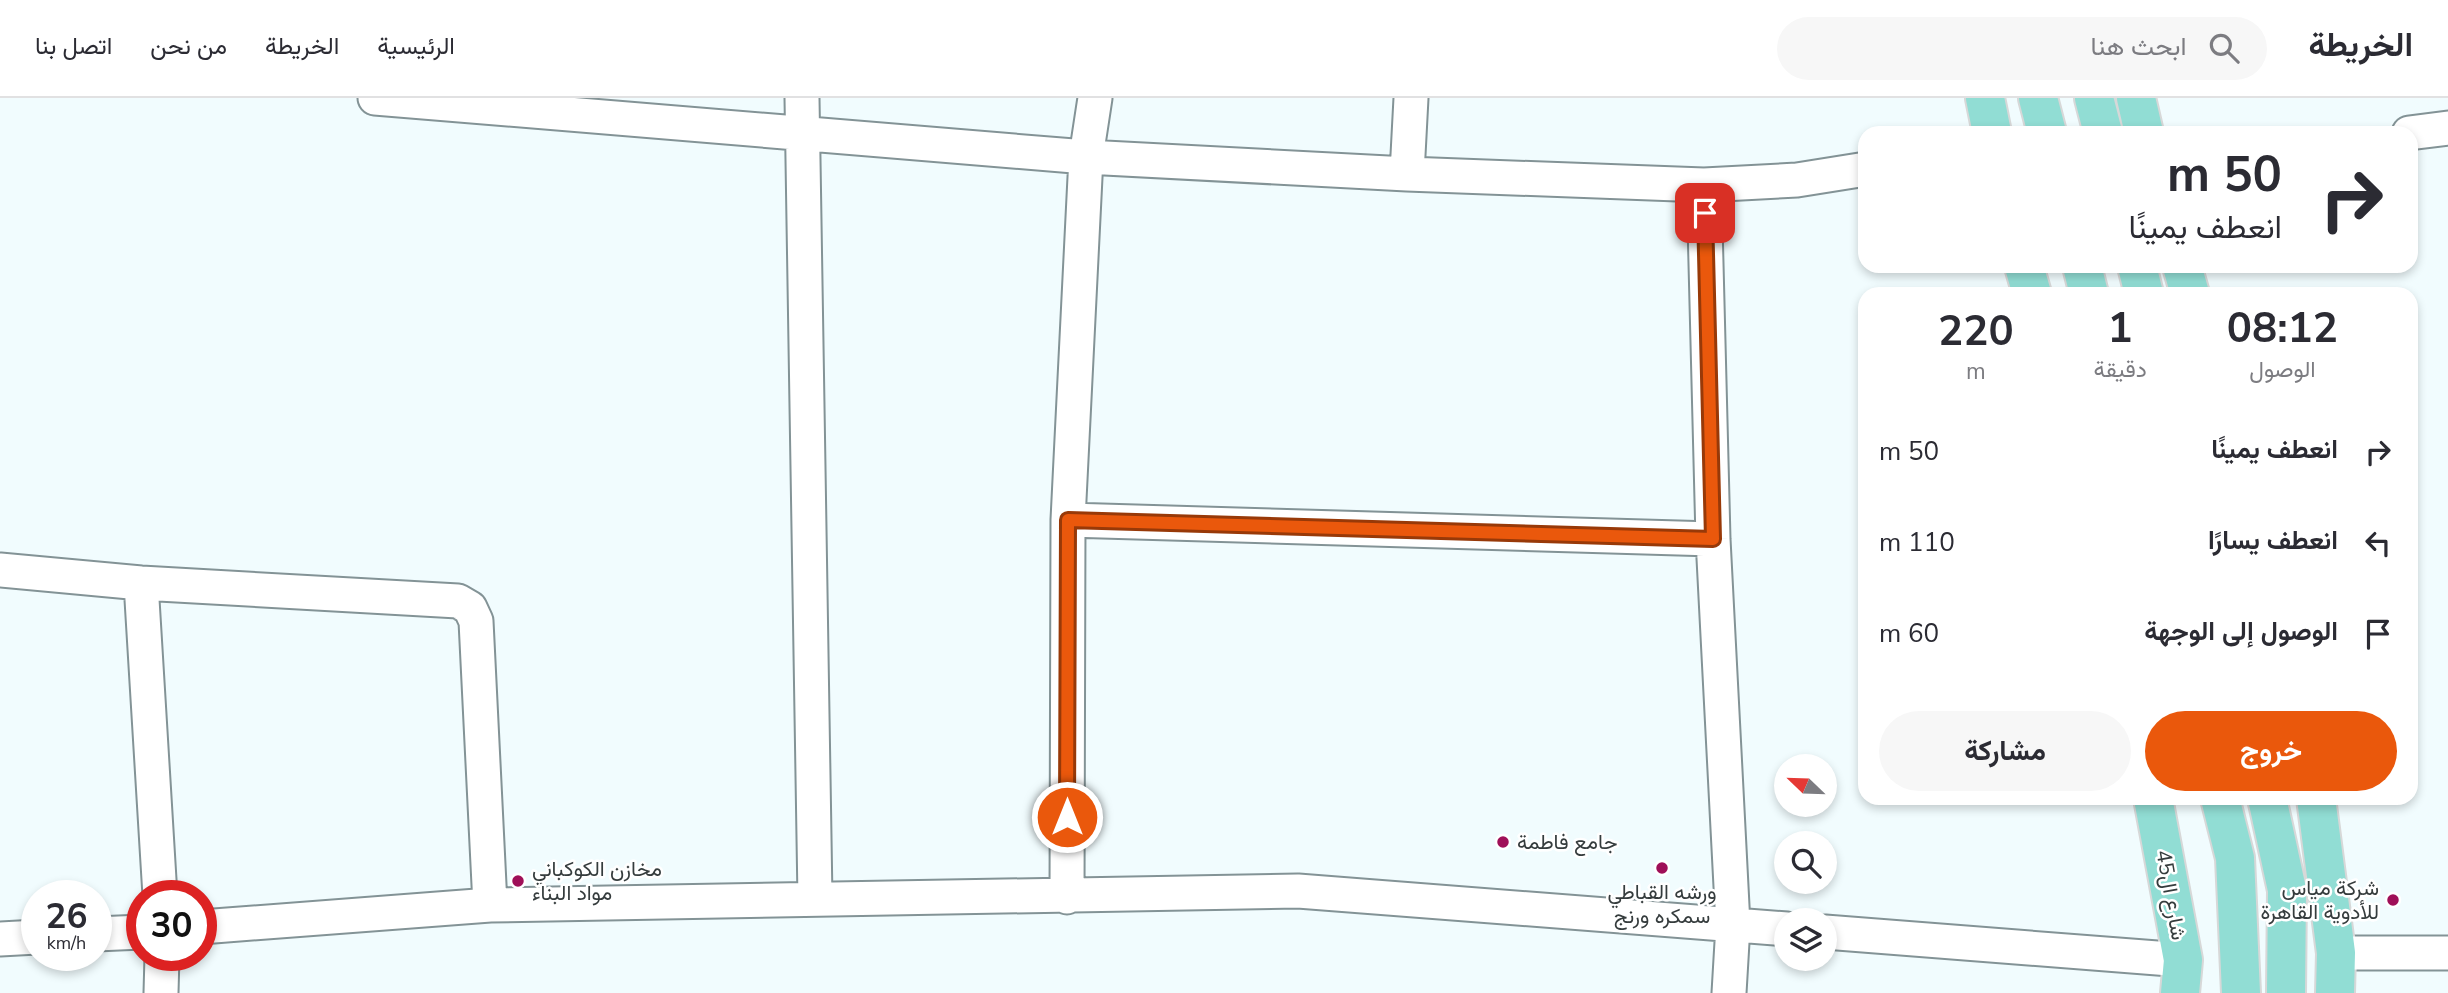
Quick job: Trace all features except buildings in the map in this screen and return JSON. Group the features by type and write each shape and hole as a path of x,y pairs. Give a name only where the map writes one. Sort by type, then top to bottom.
{"main road":[{"path":"1985,98 1991,126"},
{"path":"2038,98 2045,126"},
{"path":"2094,98 2101,126"},
{"path":"2136,98 2142,126"},
{"name":"شارع ال45","path":"2154,805 2181,977"},
{"path":"2222,805 2235,858 2241,993"},
{"path":"2269,805 2287,890 2286,993"},
{"path":"2317,805 2336,953 2335,993"}],"street":[{"path":"374,98 1086,157 1407,174 1704,186 1797,180 1858,170"},
{"path":"802,98 815,899"},
{"path":"1067,897 1068,520 1086,157 1095,98"},
{"path":"1407,174 1411,98"},
{"path":"2418,132 2448,128"},
{"path":"1704,186 1713,539 1733,925 1729,993"},
{"path":"1068,520 1713,539"},
{"path":"0,570 141,583 457,601 470,608 476,621 490,905"},
{"path":"141,583 159,880"},
{"path":"217,926 490,905 1298,891 1774,928"},
{"path":"1837,934 2181,977"},
{"path":"0,939 21,938"},
{"path":"2336,953 2448,953"},
{"path":"161,993 162,971"}],"place":[{"name":"جامع فاطمة","path":"1503,842"},
{"name":"ورشه القباطي سمكره ورنج","path":"1662,868"},
{"name":"مخازن الكوكباني مواد البناء","path":"518,881"},
{"name":"شركة مياس للأدوية القاهرة","path":"2393,900"}],"route":[{"path":"1067,817 1068,520 1713,539 1705,213"}]}
